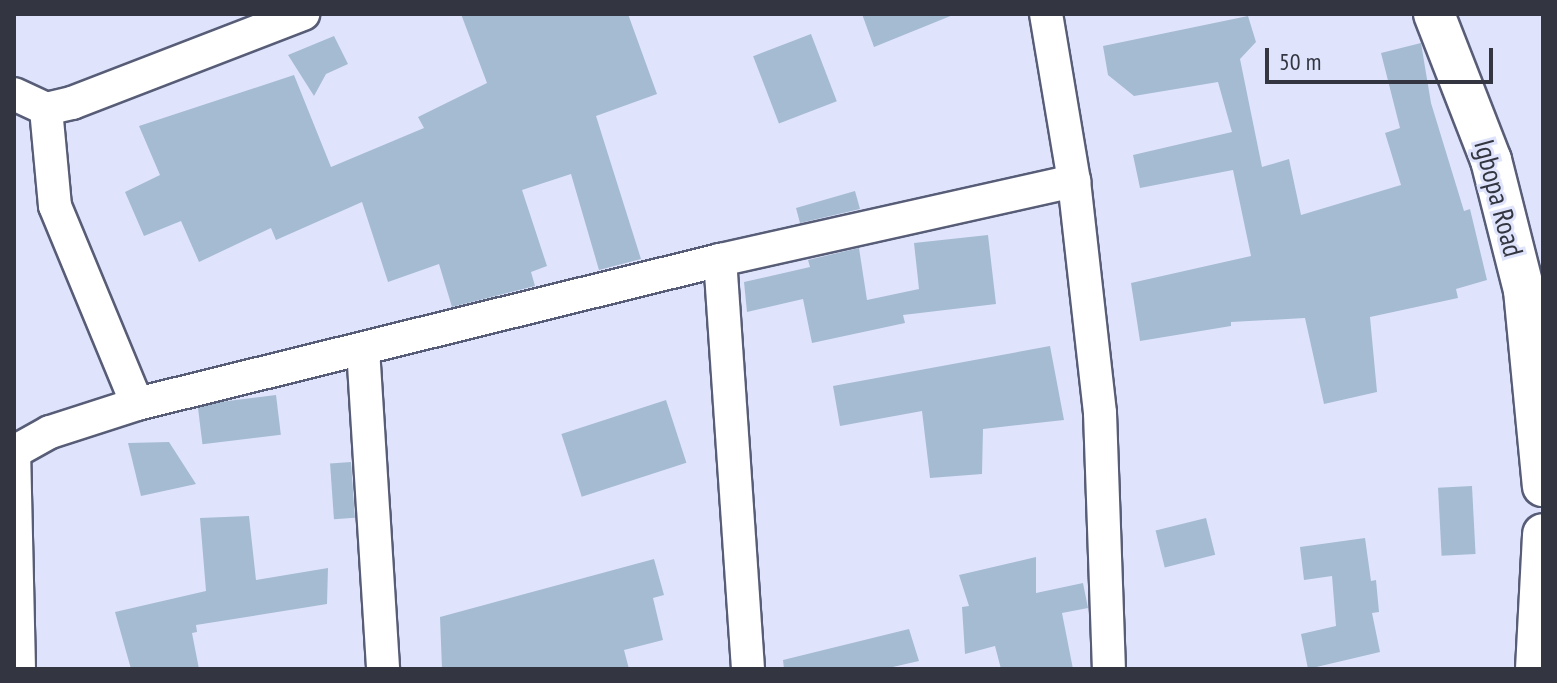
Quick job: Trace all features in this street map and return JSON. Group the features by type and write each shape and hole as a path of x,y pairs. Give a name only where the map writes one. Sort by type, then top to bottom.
{"street":[{"path":"14,94 46,109 303,14"},
{"path":"1046,14 1074,181 1100,413 1109,669"},
{"name":"Igbopa Road","path":"1434,14 1491,160 1524,290 1543,486"},
{"path":"46,109 55,206 137,404"},
{"path":"19,669 14,452 50,432 137,404 720,260 1074,181"},
{"path":"720,260 748,669"},
{"path":"363,349 383,669"},
{"path":"1536,669 1543,534"}],"building":[{"path":"461,14 628,14 657,94 596,116 641,259 599,270 571,174 522,190 547,266 531,272 535,286 452,307 439,264 388,282 362,202 276,240 271,228 199,262 181,221 144,236 125,192 160,175 139,126 294,75 331,167 424,128 418,117 487,83"},
{"path":"862,14 953,14 953,15 874,47"},
{"path":"1248,16 1256,42 1240,59 1262,167 1289,159 1301,215 1401,185 1385,133 1400,128 1381,53 1421,43 1431,103 1464,211 1470,209 1487,280 1456,289 1458,298 1370,317 1377,392 1324,404 1305,318 1231,322 1231,326 1140,341 1131,283 1251,256 1233,170 1140,188 1133,155 1232,132 1218,82 1134,96 1108,75 1103,46"},
{"path":"811,34 837,101 779,123 753,56"},
{"path":"334,36 348,64 326,74 314,96 288,55"},
{"path":"855,191 860,209 800,223 796,208"},
{"path":"988,235 996,304 903,315 905,323 812,343 803,299 747,312 744,282 810,267 808,260 859,248 867,300 919,289 914,243"},
{"path":"1050,346 1064,420 983,429 982,474 930,478 922,411 840,426 833,386"},
{"path":"276,395 281,435 202,444 198,405"},
{"path":"666,400 686,463 582,497 561,434"},
{"path":"169,442 196,484 141,496 128,443"},
{"path":"351,462 355,518 334,519 330,463"},
{"path":"1472,486 1476,554 1442,556 1438,488"},
{"path":"249,516 256,580 328,568 327,604 196,625 197,632 192,633 199,669 131,669 115,612 206,591 200,518"},
{"path":"1206,518 1215,555 1165,567 1156,531"},
{"path":"1365,538 1371,581 1376,580 1379,612 1372,613 1380,652 1308,669 1301,634 1336,626 1332,576 1304,580 1300,547"},
{"path":"1036,557 1036,593 1083,583 1088,608 1062,613 1073,669 1001,669 995,646 965,654 962,607 969,606 959,575"},
{"path":"654,559 664,595 653,598 663,640 624,650 629,669 442,669 440,617"},
{"path":"909,629 919,661 884,669 784,669 783,660"}]}
